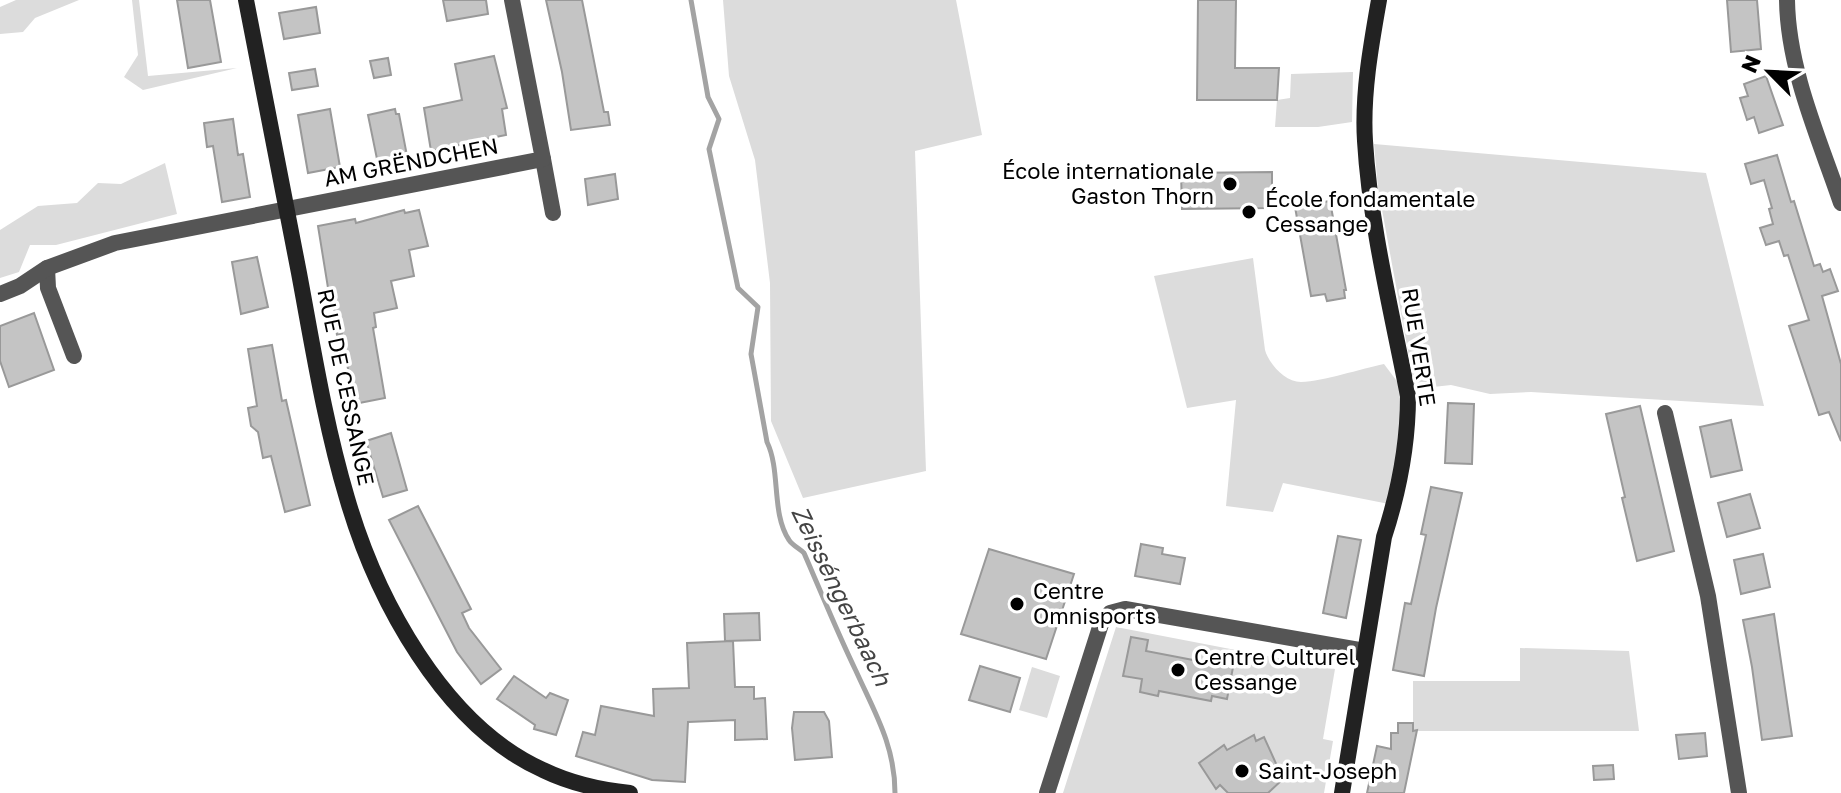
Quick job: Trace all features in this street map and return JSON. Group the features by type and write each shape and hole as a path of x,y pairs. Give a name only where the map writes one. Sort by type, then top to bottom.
{"main road":[{"name":"RUE DE CESSANGE","path":"246,0 328,427 347,500 370,560 403,629 436,679 467,715 503,746 542,770 630,793"},
{"name":"RUE VERTE","path":"1342,793 1384,537 1394,505 1408,422 1408,396 1381,250 1365,138 1369,62 1379,0"}],"street":[{"path":"512,0 553,213"},
{"path":"1787,0 1797,72 1841,203"},
{"name":"AM GRËNDCHEN","path":"0,294 20,286 47,268 115,243 543,159"},
{"path":"47,268 48,288 74,356"},
{"path":"1665,413 1708,596 1739,793"},
{"path":"1047,793 1101,624 1110,613 1125,609 1365,651"}],"shaded area":[{"path":"16,0 79,0 35,18 23,32 0,34 0,7"},
{"path":"132,0 139,0 148,76 237,68 143,90 124,77 138,55"},
{"path":"723,0 956,0 982,135 915,151 926,471 803,498 771,421 770,283 755,160 729,76"},
{"path":"1353,72 1352,122 1318,127 1275,127 1277,100 1290,98 1291,74"},
{"path":"1374,144 1706,173 1764,406 1531,392 1490,394 1451,385 1415,389 1378,188"},
{"path":"165,163 177,214 56,245 30,245 19,272 0,278 0,230 38,206 77,203 98,183 121,184"},
{"path":"1253,258 1265,350 1278,371 1289,379 1301,382 1384,364 1408,396 1394,505 1283,483 1273,512 1226,506 1236,400 1187,408 1154,276"},
{"path":"1116,627 1335,669 1323,739 1333,741 1324,793 1063,793"},
{"path":"1520,648 1629,651 1639,731 1413,731 1413,681 1520,681"},
{"path":"1032,667 1060,676 1047,718 1019,710"}],"building":[{"path":"177,0 210,0 221,62 188,68"},
{"path":"443,0 486,0 488,14 447,21"},
{"path":"546,0 582,0 604,112 608,112 610,125 571,130"},
{"path":"1198,0 1236,0 1235,68 1279,68 1277,100 1197,100"},
{"path":"1727,0 1757,0 1761,49 1731,52"},
{"path":"316,7 320,33 284,39 279,13"},
{"path":"494,56 507,108 502,109 506,135 481,140 482,146 470,148 469,143 431,151 424,108 462,100 455,64"},
{"path":"388,58 391,75 374,78 370,61"},
{"path":"315,69 318,86 292,90 289,73"},
{"path":"1766,76 1783,125 1759,133 1754,117 1747,120 1740,98 1748,96 1744,84"},
{"path":"330,109 340,167 308,173 298,115"},
{"path":"395,109 399,114 408,161 378,164 368,115"},
{"path":"233,119 238,155 243,154 250,197 222,202 213,146 207,147 204,123"},
{"path":"1777,155 1814,266 1820,264 1823,272 1830,269 1838,291 1822,296 1841,364 1841,441 1829,412 1819,415 1789,326 1809,320 1788,255 1784,256 1779,241 1766,245 1760,228 1773,224 1764,180 1751,184 1745,164"},
{"name":"École internationale Gaston Thorn","path":"1272,172 1272,208 1182,209 1181,173"},
{"path":"615,174 618,199 588,205 585,179"},
{"path":"1330,201 1346,290 1345,298 1327,301 1325,294 1311,296 1295,207"},
{"path":"404,210 405,213 419,210 428,246 409,250 414,276 391,281 397,308 374,313 376,327 373,328 385,398 354,404 342,334 337,335 318,226 355,219 356,223"},
{"path":"257,257 268,307 241,314 232,262"},
{"path":"34,313 54,370 9,387 0,361 0,326"},
{"path":"272,345 282,401 286,400 310,505 285,512 271,456 263,458 258,432 251,426 248,408 257,406 248,349"},
{"path":"1448,403 1474,404 1472,464 1445,463"},
{"path":"1640,406 1674,551 1637,561 1606,414"},
{"path":"1731,420 1742,470 1711,477 1700,427"},
{"path":"391,433 407,490 383,497 366,441"},
{"path":"1431,487 1462,493 1424,676 1393,670 1405,603 1411,604 1426,535 1421,534"},
{"path":"1750,494 1760,528 1727,537 1718,503"},
{"path":"418,506 471,609 462,613 469,628 501,669 481,684 457,652 389,520"},
{"path":"1338,536 1361,540 1346,618 1323,613"},
{"path":"1141,544 1163,548 1162,554 1185,558 1180,584 1135,576"},
{"name":"Centre Omnisports","path":"989,549 1074,574 1046,659 961,634"},
{"path":"1763,554 1770,587 1741,594 1734,560"},
{"path":"759,613 760,640 725,641 724,614"},
{"path":"1774,614 1792,736 1762,740 1743,620"},
{"name":"Centre Culturel Cessange","path":"1131,637 1148,640 1146,651 1214,664 1215,659 1234,662 1227,699 1212,696 1211,701 1159,691 1158,696 1140,692 1142,679 1123,676"},
{"path":"733,641 735,687 754,687 754,699 765,698 767,739 735,740 735,720 688,722 685,782 652,780 576,756 583,732 595,735 601,706 654,716 653,689 689,688 687,643"},
{"path":"980,666 1020,678 1010,712 969,700"},
{"path":"514,676 546,698 550,693 568,700 556,735 534,729 535,725 497,699"},
{"path":"794,712 824,712 829,721 832,757 795,760"},
{"path":"1398,723 1413,723 1413,731 1417,730 1404,793 1367,793 1377,746 1391,749 1391,733 1398,733"},
{"path":"1705,733 1707,756 1679,759 1676,735"},
{"name":"Saint-Joseph","path":"1254,735 1256,741 1264,737 1283,779 1268,793 1228,793 1220,785 1216,789 1199,763 1224,745 1227,750"},
{"path":"1613,765 1614,779 1594,780 1593,766"}],"waterway":[{"name":"Zeisséngerbaach","path":"691,0 708,97 719,119 709,149 738,288 758,307 751,354 774,466 783,529 792,544 804,553 877,716 892,760 895,793"}],"place":[{"name":"École internationale Gaston Thorn","path":"1230,184"},
{"name":"École fondamentale Cessange","path":"1249,212"},
{"name":"Centre Omnisports","path":"1017,604"},
{"name":"Centre Culturel Cessange","path":"1178,670"},
{"name":"Saint-Joseph","path":"1242,771"}]}
